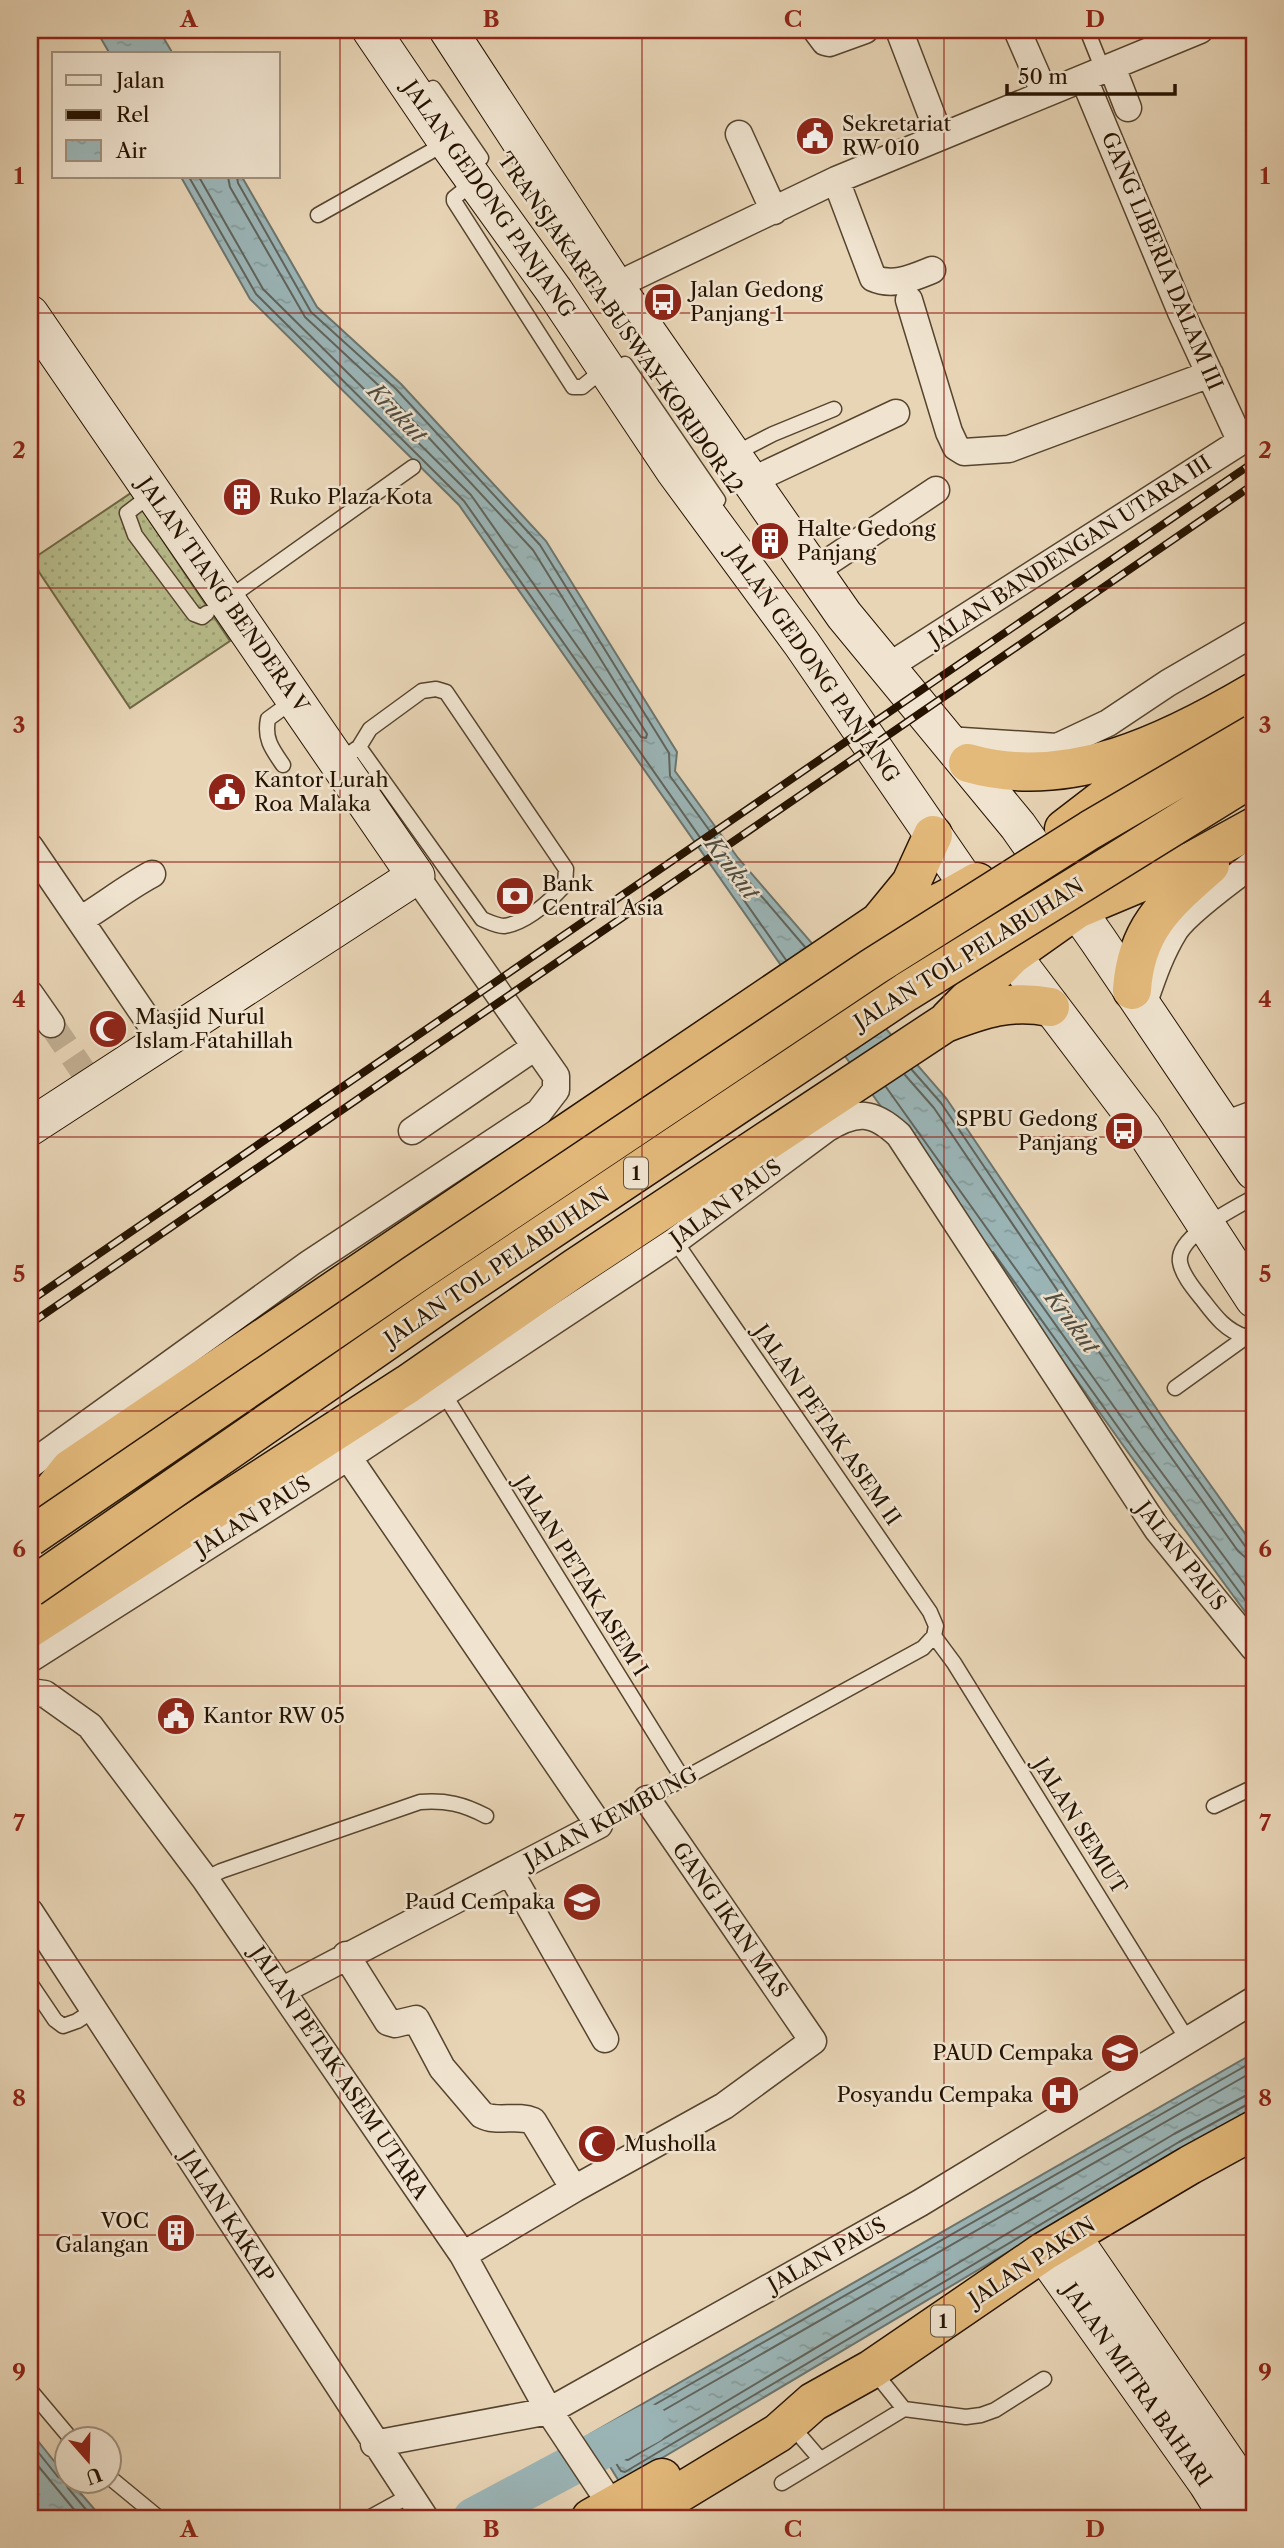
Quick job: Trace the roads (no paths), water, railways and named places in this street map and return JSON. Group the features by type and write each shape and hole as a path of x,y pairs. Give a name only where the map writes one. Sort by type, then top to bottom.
{"highway":[{"path":"957,751 990,769 1049,771 1131,754 1206,720 1254,692"},
{"path":"874,926 913,915 946,901 1034,849 1094,808 1206,720"},
{"name":"JALAN TOL PELABUHAN","path":"30,1537 415,1274 873,967 1090,830 1254,734"},
{"name":"JALAN TOL PELABUHAN","path":"30,1588 441,1303 894,999 1254,776"},
{"path":"30,1518 70,1469 874,926 911,883 933,835"},
{"path":"30,1628 408,1384 575,1268 939,1027 1012,954 1077,909 1194,860 1253,840"},
{"path":"1138,998 1138,958 1155,918 1176,895 1253,840"},
{"path":"939,1027 989,1008 1022,1002 1050,1007"},
{"name":"JALAN PAKIN","path":"611,2509 770,2416 802,2413 1057,2244 1254,2130"}],"main road":[{"name":"JALAN GEDONG PANJANG","path":"371,30 447,142 484,178 569,313 610,357 674,470 802,644 1012,954 1143,1128 1254,1299"},
{"path":"449,30 615,286 813,572 886,668 957,751 1034,849 1138,998 1239,1120 1254,1171"},
{"path":"569,313 615,286"},
{"name":"JALAN TIANG BENDERA V","path":"30,314 153,493 217,607 295,699 349,755 416,876"},
{"path":"30,1128 88,1078 162,1041 416,876"},
{"name":"JALAN MITRA BAHARI","path":"1057,2244 1238,2494"}],"street":[{"path":"816,30 825,42 829,43 865,30"},
{"path":"899,30 940,137"},
{"path":"1017,30 1045,94"},
{"path":"615,286 836,180 1200,30"},
{"path":"1100,72 1129,108"},
{"name":"GANG LIBERIA DALAM III","path":"1100,72 1181,312 1210,374 1247,438"},
{"path":"739,134 774,211"},
{"path":"836,180 873,278 883,283 908,280 932,270"},
{"path":"909,300 950,432 957,447 964,452 1009,449 1210,374"},
{"path":"742,468 896,413"},
{"name":"JALAN BANDENGAN UTARA III","path":"886,668 1247,438"},
{"path":"813,572 936,490"},
{"path":"957,751 1056,747 1108,723 1168,683 1254,633"},
{"path":"30,847 162,1041"},
{"path":"80,920 117,897 123,889 152,874"},
{"path":"30,1465 310,1263 540,1112 556,1090 556,1076 416,876"},
{"path":"30,994 51,1024"},
{"path":"412,1131 535,1047"},
{"name":"JALAN PAUS","path":"30,1658 348,1457 675,1241 826,1129 843,1118 864,1116 883,1120 900,1135 1157,1529 1254,1648"},
{"path":"348,1457 599,1825"},
{"name":"JALAN PETAK ASEM UTARA","path":"30,1692 45,1694 90,1726 205,1879 463,2255 549,2411 611,2509"},
{"name":"GANG IKAN MAS","path":"574,2189 724,2106 813,2041 647,1799"},
{"name":"JALAN KEMBUNG","path":"283,1990 599,1825"},
{"path":"510,1872 604,2039"},
{"name":"JALAN KAKAP","path":"30,1912 418,2509"},
{"path":"346,1955 388,2022 395,2024 416,2019 442,2068 482,2115 533,2121 574,2189 463,2255"},
{"name":"JALAN PAUS","path":"374,2444 549,2411 920,2203 1254,2000"}],"lane":[{"path":"1087,30 1100,72"},
{"name":"TRANSJAKARTA BUSWAY KORIDOR 12","path":"423,74 484,178"},
{"path":"318,215 447,142"},
{"path":"484,178 454,198 454,201 573,387 582,387 610,357"},
{"name":"TRANSJAKARTA BUSWAY KORIDOR 12","path":"610,357 727,513"},
{"path":"742,468 773,434 834,409"},
{"path":"217,607 413,467"},
{"path":"758,559 790,603 802,625 802,644"},
{"path":"422,691 446,692 566,869 565,885 548,903 516,922 501,926 482,919 349,755 370,729 422,691"},
{"path":"283,765 271,748 265,733 268,719 295,699"},
{"path":"457,935 482,919"},
{"path":"1250,1334 1231,1332 1220,1322 1196,1291 1180,1261 1182,1249 1206,1225 1254,1196"},
{"name":"JALAN PETAK ASEM II","path":"675,1241 930,1612 936,1626 934,1636"},
{"path":"1175,1388 1250,1334"},
{"name":"JALAN PETAK ASEM I","path":"444,1394 684,1779"},
{"name":"JALAN KEMBUNG","path":"599,1825 923,1647 934,1636"},
{"name":"JALAN SEMUT","path":"934,1636 954,1663 1187,2039"},
{"path":"1214,1806 1254,1787"},
{"path":"205,1879 221,1871 421,1802 442,1800 465,1805 486,1816"},
{"path":"30,1983 55,2021 63,2026 77,2021 93,2010"},
{"path":"872,2369 904,2409"},
{"path":"782,2483 904,2409 966,2417 981,2415 995,2410 1044,2379"},
{"path":"30,2390 60,2426"},
{"path":"802,2413 820,2459"},
{"path":"122,2488 159,2518"},
{"path":"369,2518 418,2509"}],"water":[{"path":"96,30 159,30 172,52 109,52"},
{"name":"Krukut","path":"182,178 243,178 317,307 401,384 546,541 677,752 675,771 738,858 946,1098 1169,1427 1254,1546 1254,1624 822,1024 459,505 250,299"},
{"path":"1254,2053 1254,2108 620,2483 590,2434"},
{"path":"30,2431 52,2458 52,2496 83,2496 102,2518 30,2518"}],"waterway":[{"path":"473,2518 649,2424"}],"tunnel":[{"path":"51,1024 83,1071"}],"railway":[{"path":"30,1301 1254,462"},
{"path":"30,1324 1254,484"}],"place":[{"name":"Sekretariat RW 010","path":"815,136"},
{"name":"Jalan Gedong Panjang 1","path":"663,302"},
{"name":"Ruko Plaza Kota","path":"242,497"},
{"name":"Halte Gedong Panjang","path":"770,541"},
{"name":"Kantor Lurah Roa Malaka","path":"227,792"},
{"name":"Bank Central Asia","path":"515,896"},
{"name":"Masjid Nurul Islam Fatahillah","path":"108,1029"},
{"name":"SPBU Gedong Panjang","path":"1124,1131"},
{"name":"Kantor RW 05","path":"176,1716"},
{"name":"Paud Cempaka","path":"582,1902"},
{"name":"PAUD Cempaka","path":"1120,2053"},
{"name":"Posyandu Cempaka","path":"1060,2095"},
{"name":"Musholla","path":"597,2144"},
{"name":"VOC Galangan","path":"176,2233"}]}
